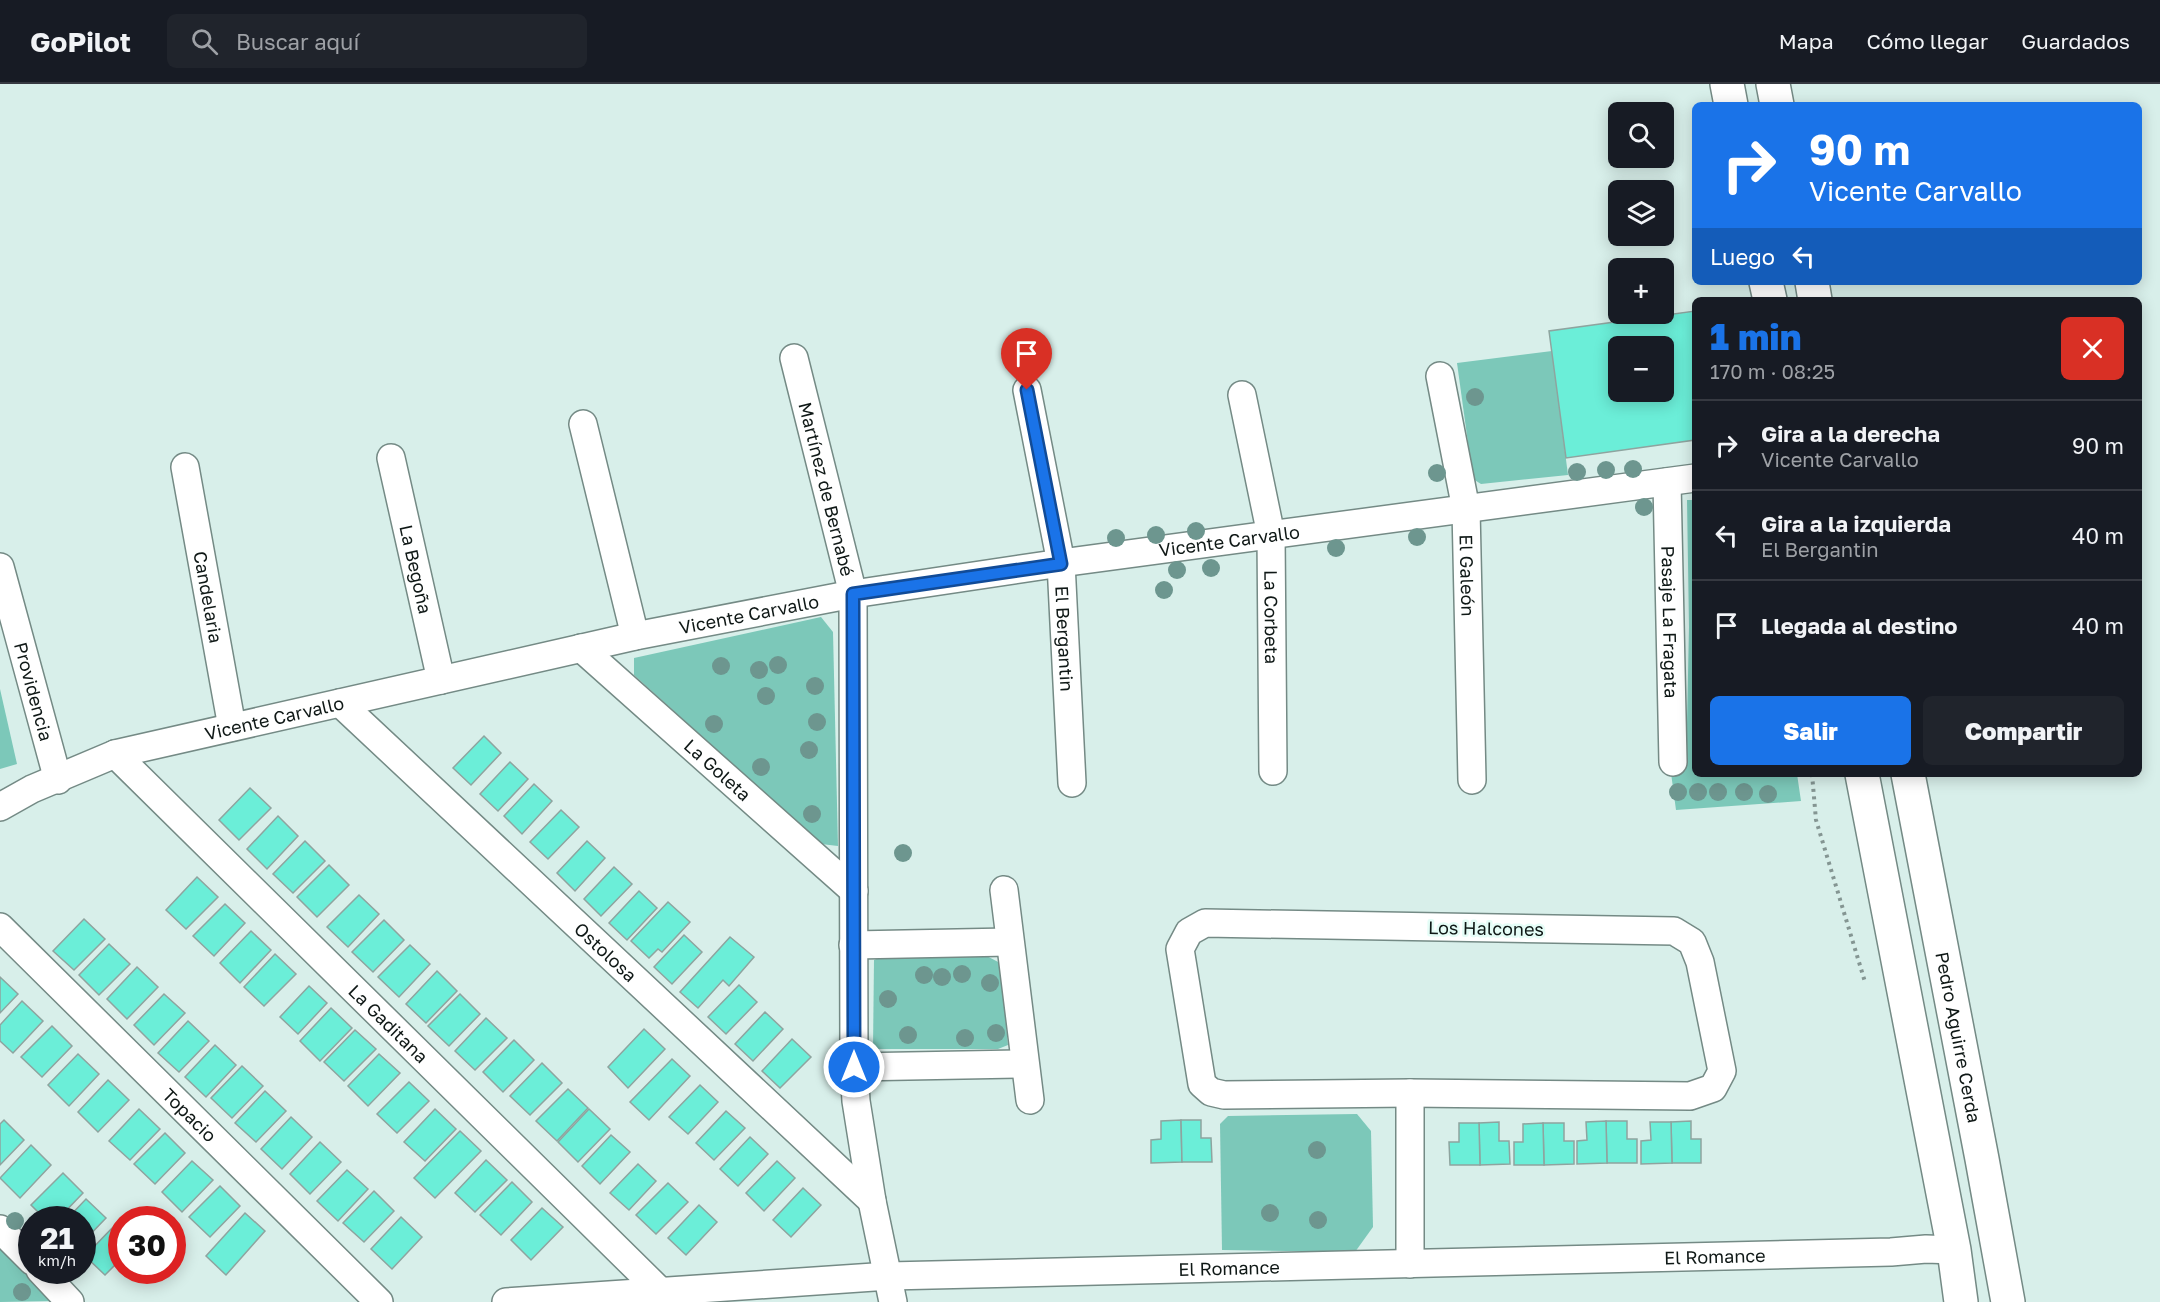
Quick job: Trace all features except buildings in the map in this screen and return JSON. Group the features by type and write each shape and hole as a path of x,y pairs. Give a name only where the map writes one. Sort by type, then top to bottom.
{"highway":[{"path":"1727,84 1730,102"},
{"path":"1773,84 1776,102"},
{"path":"1863,777 1954,1250 1961,1302"},
{"name":"Pedro Aguirre Cerda","path":"1909,777 2006,1289"},
{"path":"1954,1250 1967,1243 1979,1232 1991,1207"},
{"path":"1954,1250 1981,1255 1993,1264 2006,1289"}],"street":[{"name":"Martínez de Bernabé","path":"794,358 853,594 854,1067 856,1101 872,1202 891,1289"},
{"name":"El Galeón","path":"1440,376 1466,509 1472,780"},
{"name":"El Bergantin","path":"1027,390 1061,564 1072,783"},
{"name":"La Corbeta","path":"1242,395 1271,535 1273,771"},
{"path":"583,424 635,636"},
{"name":"La Begoña","path":"391,458 441,680"},
{"name":"Candelaria","path":"185,467 232,728"},
{"name":"Vicente Carvallo","path":"0,807 32,789 58,780 115,754 635,636 853,594 1692,478"},
{"name":"Pasaje La Fragata","path":"1667,482 1673,762"},
{"name":"Providencia","path":"0,567 58,780"},
{"name":"La Goleta","path":"581,648 854,891"},
{"name":"Ostolosa","path":"340,703 872,1202"},
{"name":"La Gaditana","path":"115,754 662,1292"},
{"path":"1004,890 1030,1101"},
{"name":"Los Halcones","path":"1205,923 1674,931 1692,942 1700,962 1722,1071 1713,1088 1690,1096 1410,1093 1224,1095 1211,1092 1202,1084 1180,949 1189,932 1205,923"},
{"name":"Topacio","path":"0,927 379,1302"},
{"path":"853,945 1009,942"},
{"path":"854,1067 1024,1064"},
{"path":"1410,1093 1410,1264"},
{"path":"0,1229 18,1247"},
{"name":"El Romance","path":"506,1302 662,1292 891,1289 1410,1264 1954,1250"},
{"path":"53,1284 70,1302"}],"path":[{"path":"1812,777 1816,820 1868,993"}],"green space":[{"path":"1552,351 1568,475 1481,484 1473,479 1457,363"},
{"path":"1687,500 1692,500 1692,777 1797,777 1801,801 1676,810 1671,773 1686,770 1689,627"},
{"path":"821,617 833,632 838,846 821,844 634,675 634,658"},
{"path":"0,689 17,764 0,769"},
{"path":"890,953 983,954 1000,963 1008,1045 998,1049 873,1049 874,960"},
{"path":"1357,1114 1371,1131 1373,1227 1355,1252 1222,1250 1220,1124 1228,1116"},
{"path":"0,1238 18,1259 18,1284 39,1284 53,1301 0,1302"}],"route":[{"path":"854,1067 853,594 1061,564 1027,390"}]}
